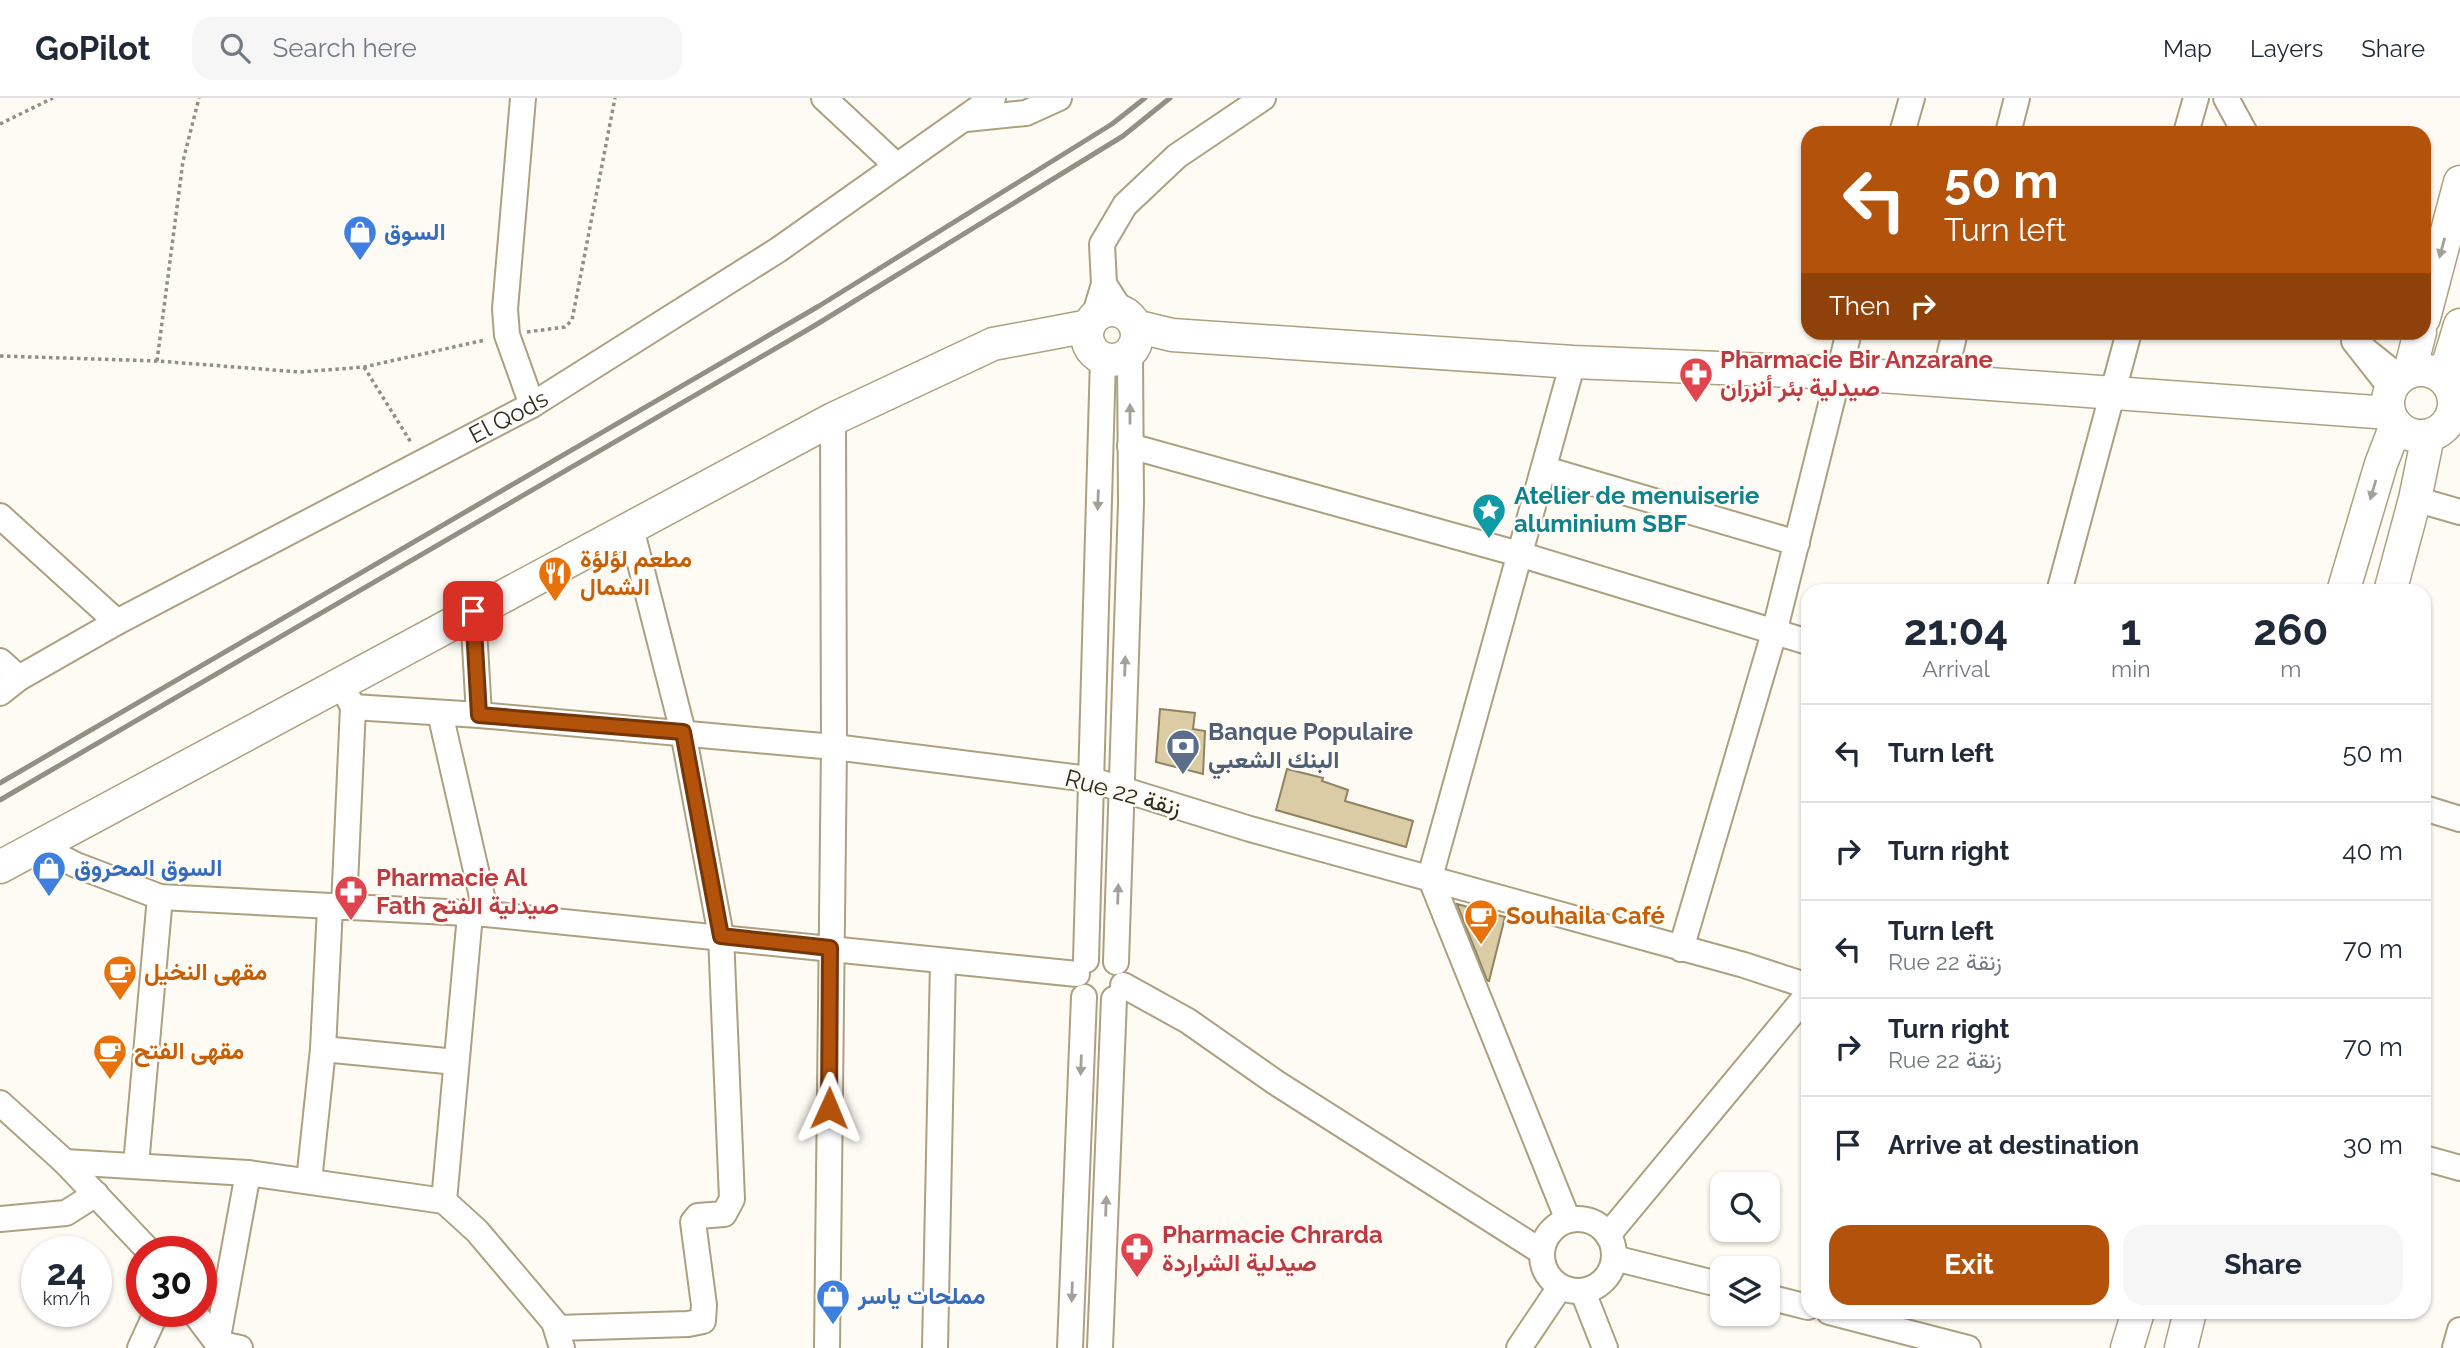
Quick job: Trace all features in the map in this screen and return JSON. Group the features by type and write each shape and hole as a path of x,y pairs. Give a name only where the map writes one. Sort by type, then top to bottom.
{"main road":[{"path":"2431,292 2460,182"},
{"path":"2392,584 2415,499 2449,407 2460,325"},
{"path":"0,867 228,746 346,695 473,611 833,419 993,344 1040,335 1172,335 1573,362 1839,373 2313,408 2396,394 2422,369 2449,407"},
{"path":"2345,584 2381,464 2396,394 2417,340"},
{"path":"2396,394 2406,433 2449,407"},
{"path":"2127,1348 2136,1319"},
{"path":"2181,1348 2188,1319"}],"street":[{"path":"523,98 505,309 507,335 532,405"},
{"path":"824,98 897,166"},
{"name":"El Qods","path":"10,685 117,622 422,460 532,405 778,250 993,98"},
{"path":"966,119 1026,113 1059,98"},
{"path":"1100,1348 1118,982 1130,446 1104,284 1102,244 1125,205 1177,156 1263,98"},
{"path":"1904,126 1912,98"},
{"path":"2010,126 2017,98"},
{"path":"2188,126 2196,98"},
{"path":"2226,98 2241,126"},
{"path":"1070,1348 1089,779 1112,335"},
{"path":"1682,949 1774,633 1847,340"},
{"path":"1942,382 1953,340"},
{"path":"2061,584 2127,340"},
{"path":"2354,340 2396,394"},
{"path":"1568,1220 1430,877 1573,362"},
{"path":"827,1348 834,747 833,419"},
{"path":"1130,446 1519,554 1801,640"},
{"path":"1545,469 1797,543"},
{"path":"2415,499 2460,512"},
{"path":"0,516 117,622"},
{"path":"65,1162 248,1173 444,1201 477,1231 560,1338 699,1324 704,1318 693,1222 698,1216 724,1214 732,1199 721,936 683,732 631,528"},
{"path":"473,611 479,715"},
{"path":"0,661 10,685"},
{"path":"309,1181 337,907 346,695"},
{"name":"Rue 22 زنقة","path":"346,695 440,713 834,747 1089,779 1315,848 1430,877 1744,965 1801,984"},
{"path":"440,713 478,914 456,1062 444,1201"},
{"path":"2431,810 2460,819"},
{"path":"38,846 76,865 160,897 478,914 721,936 1082,977"},
{"path":"136,1165 160,897"},
{"path":"1082,977 1101,956 1118,982 1188,1021 1275,1082 1542,1252"},
{"path":"935,1348 943,962"},
{"path":"1082,977 1099,1003 1118,982"},
{"path":"1519,1348 1571,1289 1605,1281 1611,1246 1801,1004"},
{"path":"323,1049 456,1062"},
{"path":"0,1103 65,1162 135,1236"},
{"path":"2431,1160 2460,1168"},
{"path":"226,1346 248,1173"},
{"path":"0,1219 66,1213 96,1194"},
{"path":"1605,1348 1571,1289 1546,1272 1542,1252 1550,1232 1568,1220 1590,1221 1611,1246 1710,1281"},
{"path":"1780,1300 1801,1305"},
{"path":"1856,1319 1968,1348"},
{"path":"140,1348 150,1327"},
{"path":"208,1327 226,1346"},
{"path":"2455,1348 2460,1330"}],"path":[{"path":"0,124 53,98"},
{"path":"157,361 183,161 199,98"},
{"path":"0,356 157,361 300,372 364,368 507,335 565,327 572,320 615,98"},
{"path":"364,368 422,460"}],"building":[{"path":"1160,709 1195,713 1193,729 1205,731 1203,774 1156,762"},
{"path":"1287,769 1323,778 1322,781 1348,790 1345,801 1413,821 1406,847 1276,810"},
{"name":"Souhaila Café","path":"1457,904 1505,917 1489,981 1487,980"}],"railway":[{"path":"0,783 819,306 1112,124 1145,98"},
{"path":"0,800 814,326 1123,136 1170,98"}],"place":[{"name":"السوق","path":"360,262"},
{"name":"Pharmacie Bir Anzarane صيدلية بئر أنزران","path":"1696,404"},
{"name":"Atelier de menuiserie aluminium SBF","path":"1489,540"},
{"name":"مطعم لؤلؤة الشمال","path":"555,603"},
{"name":"Banque Populaire البنك الشعبي","path":"1183,776"},
{"name":"السوق المحروق","path":"49,898"},
{"name":"Pharmacie Al Fath صيدلية الفتح","path":"351,922"},
{"name":"Souhaila Café","path":"1481,946"},
{"name":"مقهى النخيل","path":"120,1002"},
{"name":"مقهى الفتح","path":"110,1081"},
{"name":"Pharmacie Chrarda صيدلية الشراردة","path":"1137,1279"},
{"name":"مملحات ياسر","path":"833,1326"}],"route":[{"path":"473,611 479,715 683,732 721,936 830,948 829,1108"}]}
